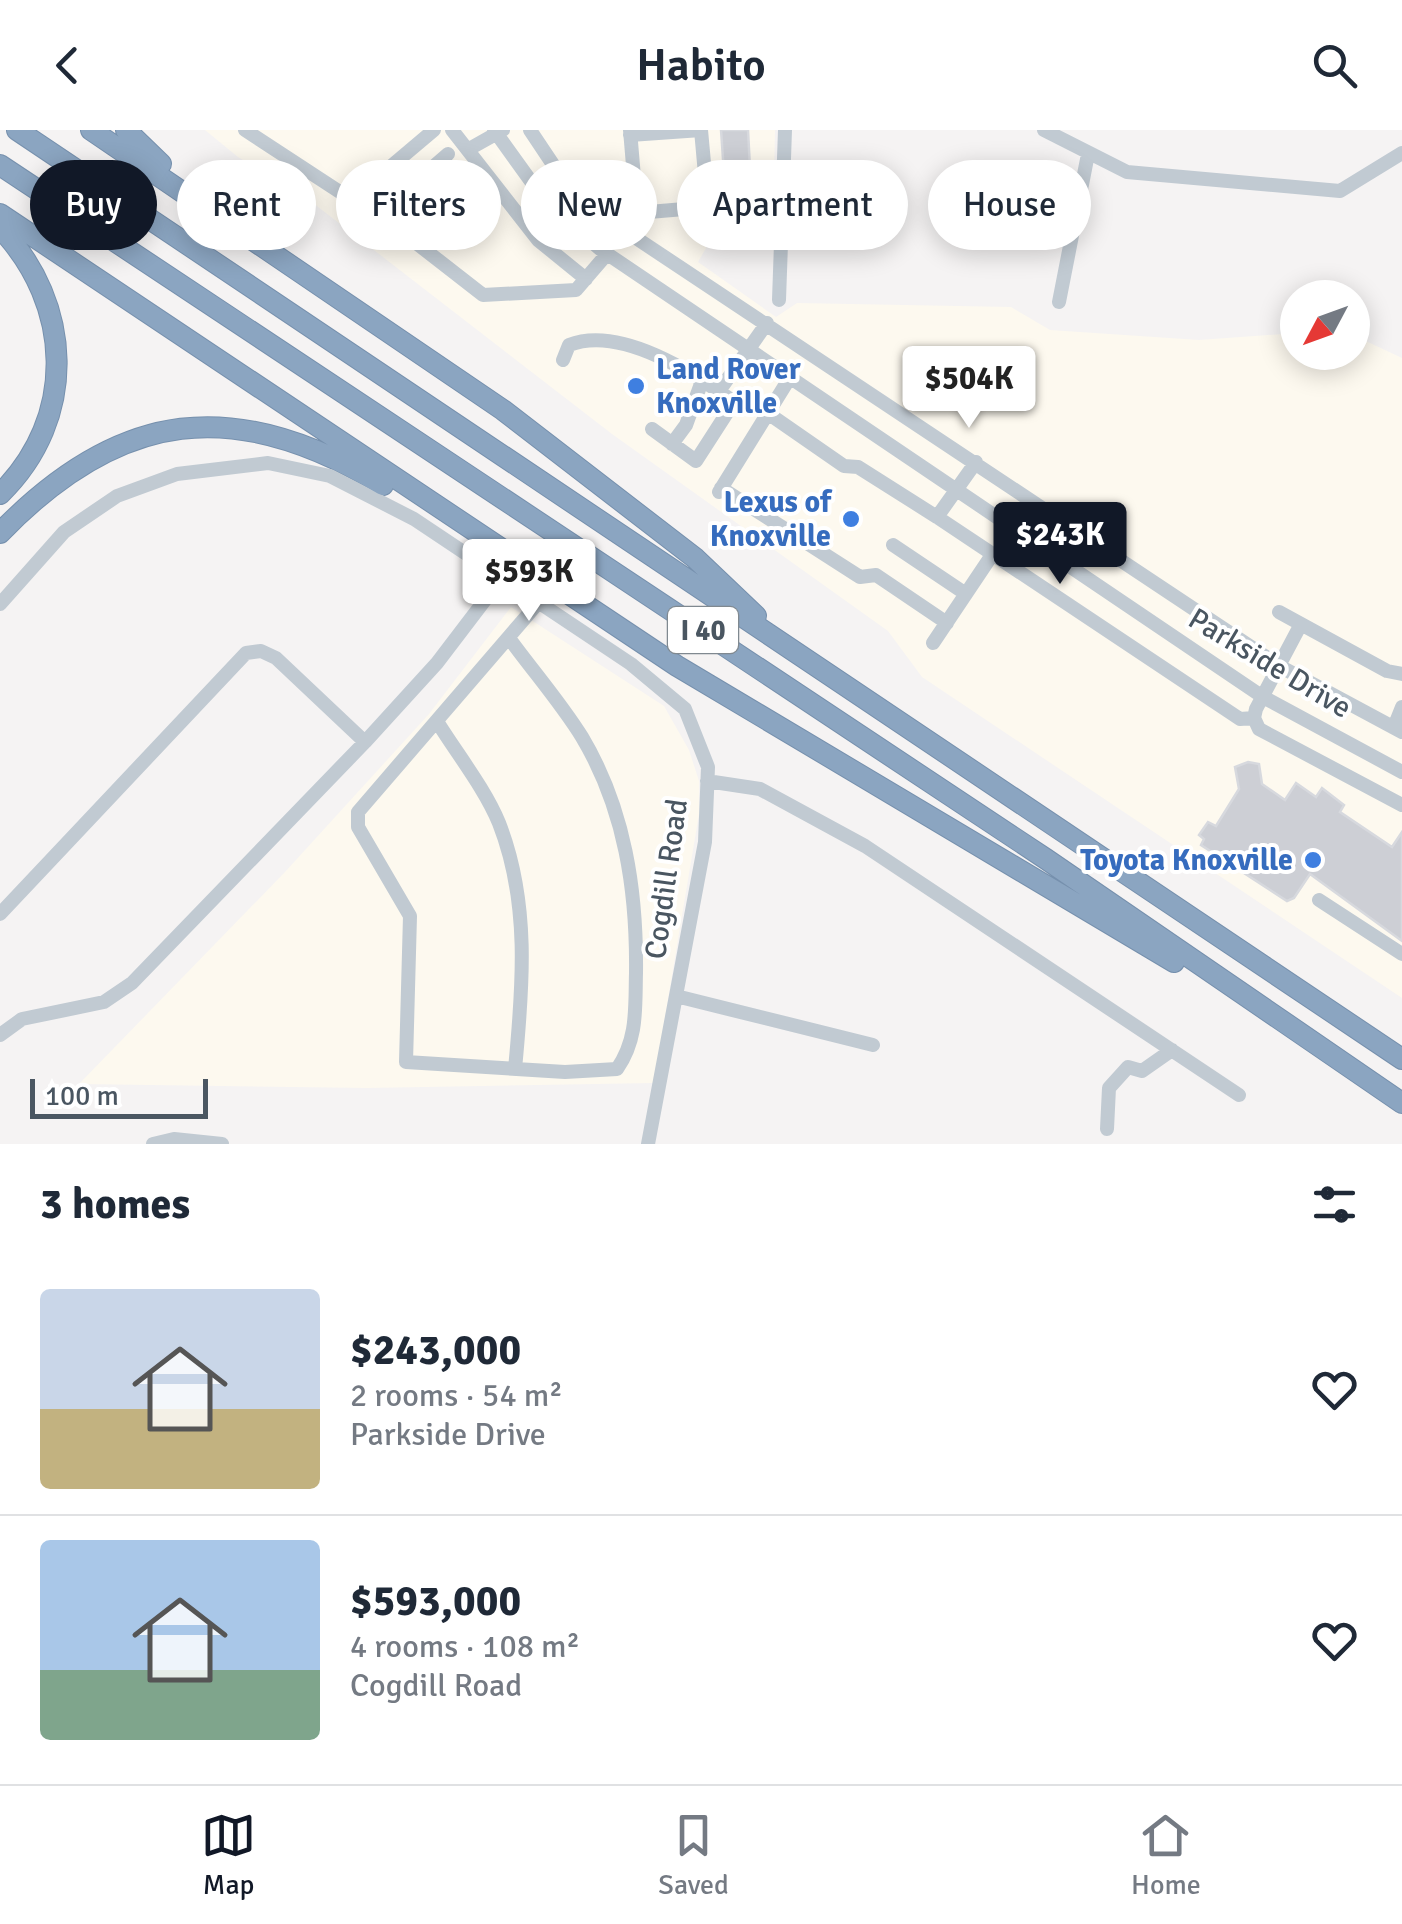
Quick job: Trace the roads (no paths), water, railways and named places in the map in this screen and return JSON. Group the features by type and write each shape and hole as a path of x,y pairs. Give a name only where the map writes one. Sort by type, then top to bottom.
{"highway":[{"name":"I 40","path":"16,130 1402,1060"},
{"path":"91,130 177,187"},
{"path":"126,130 177,179"},
{"name":"I 40","path":"0,164 1030,848 1402,1103"},
{"path":"0,214 676,666"},
{"path":"0,228 38,278 53,314 58,348 57,380 44,427 29,459 0,494"},
{"path":"272,250 402,338 574,463 695,558 789,649"},
{"path":"0,533 75,466 126,441 202,428 278,435 353,467 676,666 898,794 1360,1074"}],"street":[{"path":"256,133 346,196 357,195 434,130"},
{"path":"452,130 475,160"},
{"name":"Parkside Drive","path":"530,130 550,160"},
{"path":"632,160 630,133 700,130 708,207 657,211"},
{"path":"779,300 785,130"},
{"path":"1044,130 1127,172 1340,191 1402,153"},
{"path":"469,149 498,131"},
{"name":"Parkside Drive","path":"498,131 548,205 607,254 1263,697 1402,772"},
{"path":"441,160 448,154"},
{"path":"1059,302 1088,154"},
{"path":"501,195 538,240 586,279"},
{"path":"426,250 488,297 576,290 607,254"},
{"name":"Parkside Drive","path":"656,250 1281,666 1398,729"},
{"path":"719,390 767,323"},
{"path":"562,360 569,345 600,338 676,363 734,402 696,460 652,429"},
{"path":"790,378 720,490 860,576 876,575 947,623"},
{"path":"672,444 686,425 702,381"},
{"path":"768,414 844,466 858,467 937,517 1240,719 1254,718"},
{"path":"937,517 976,462"},
{"name":"Cogdill Road","path":"0,604 64,532 118,496 177,474 268,463 330,476 414,518 631,664 684,710 708,767 704,842 648,1144"},
{"path":"893,544 966,594"},
{"path":"933,644 992,555"},
{"path":"2,1028 22,1019 104,1002 132,984 396,710 501,579"},
{"path":"509,638 582,739 622,828 636,911 635,1031 617,1068 515,1069 406,1062 402,1056 410,916 358,827 358,812 538,603"},
{"path":"1279,612 1387,671 1402,674"},
{"path":"1301,624 1254,718 1259,729 1402,805"},
{"path":"0,914 246,653 261,650 276,658 364,742"},
{"path":"1398,729 1402,706"},
{"path":"438,723 498,822 522,907 522,998 515,1069"},
{"path":"707,781 760,790 865,846 1239,1095"},
{"path":"1319,900 1402,954"},
{"path":"676,996 873,1045"},
{"path":"1107,1129 1110,1088 1128,1067 1142,1071 1172,1050"},
{"path":"152,1144 174,1138 222,1144"}],"place":[{"name":"Land Rover Knoxville","path":"636,386"},
{"name":"Lexus of Knoxville","path":"851,519"},
{"name":"Toyota Knoxville","path":"1313,860"}]}
